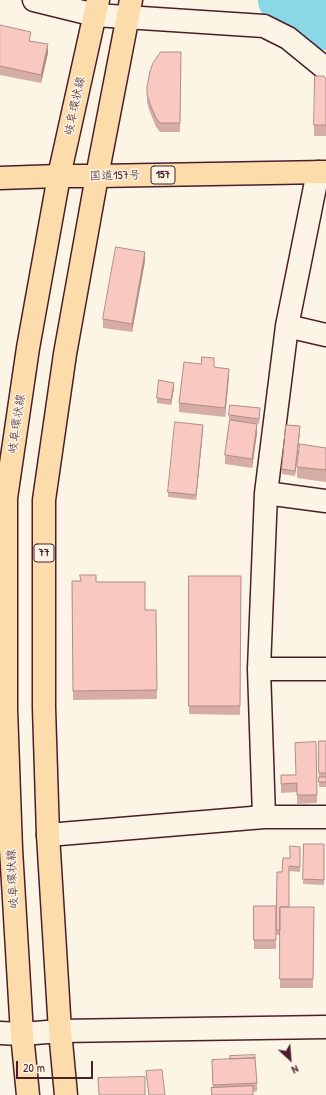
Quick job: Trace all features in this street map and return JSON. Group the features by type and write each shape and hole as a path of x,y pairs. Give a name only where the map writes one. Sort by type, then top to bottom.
{"main road":[{"name":"岐阜環状線","path":"28,1095 5,850 6,498 28,348 59,176 96,8"},
{"name":"77","path":"66,1095 60,1031 48,834 44,708 44,500 65,354 129,9"},
{"name":"国道157号","path":"0,178 322,172"}],"street":[{"path":"34,0 96,8 129,9 264,26 288,38 326,69"},
{"path":"264,817 260,669 266,493 287,326 322,172"},
{"path":"287,326 326,335"},
{"path":"266,493 326,501"},
{"path":"260,669 326,669"},
{"path":"48,834 264,817 326,817"},
{"path":"0,1033 22,1034 60,1031 326,1027"}],"building":[{"path":"0,25 31,32 29,41 48,44 41,75 0,66"},
{"path":"161,52 181,52 180,123 160,123 156,118 147,94 150,71 153,63"},
{"path":"315,76 324,76 326,79 326,125 314,125"},
{"path":"116,247 145,252 132,324 103,319"},
{"path":"202,357 214,358 214,367 229,369 225,408 179,403 184,362 201,364"},
{"path":"159,380 174,383 171,400 157,398"},
{"path":"230,405 260,408 259,419 229,415"},
{"path":"230,420 257,424 252,459 225,455"},
{"path":"175,422 203,425 196,495 168,492"},
{"path":"286,425 300,426 295,471 282,469"},
{"path":"300,444 326,448 326,470 297,467"},
{"path":"80,575 96,575 96,582 145,582 145,610 156,610 157,690 73,691 72,581 81,581"},
{"path":"189,576 241,576 240,706 189,706"},
{"path":"319,741 326,741 326,773 319,773"},
{"path":"316,742 317,795 297,795 297,783 281,784 281,775 296,775 295,743"},
{"path":"319,777 326,777 326,782 319,782"},
{"path":"304,844 324,844 324,880 303,879"},
{"path":"290,846 300,847 300,867 289,866 289,907 280,907 280,930 276,930 277,872 282,872 283,858 290,858"},
{"path":"254,906 276,906 276,940 254,940"},
{"path":"280,907 314,907 313,979 280,979"},
{"path":"255,1055 255,1058 230,1059 230,1056"},
{"path":"255,1058 257,1083 213,1085 212,1060"},
{"path":"162,1070 165,1095 149,1095 146,1071"},
{"path":"145,1077 145,1095 99,1095 98,1078"},
{"path":"253,1086 253,1095 212,1095 211,1088"}],"waterway":[{"path":"281,0 326,27"}]}
